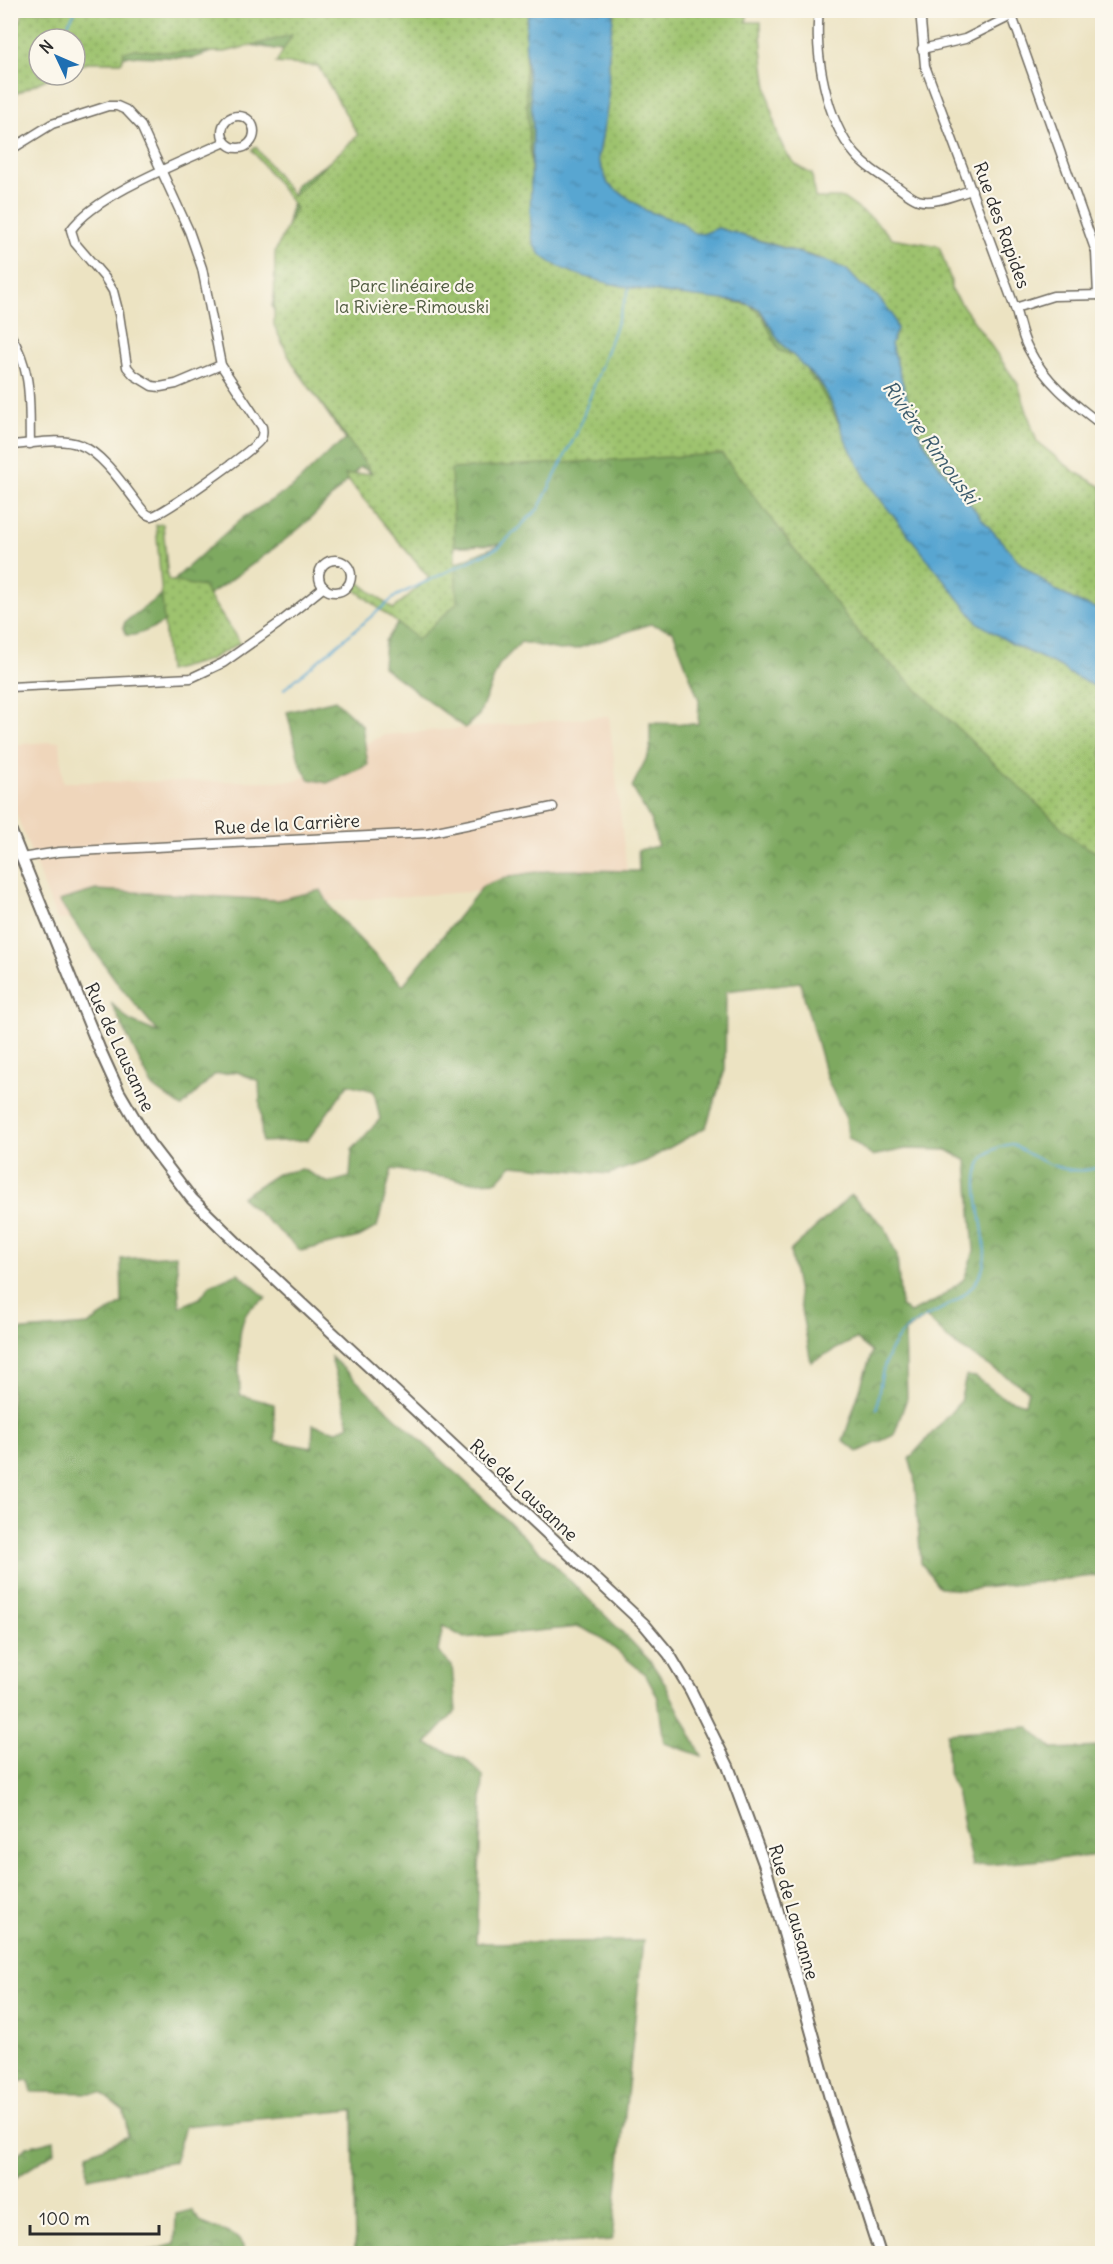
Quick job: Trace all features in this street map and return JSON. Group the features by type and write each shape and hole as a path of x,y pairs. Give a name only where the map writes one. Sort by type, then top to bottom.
{"street":[{"path":"819,10 817,27 820,63 828,100 840,132 854,154 873,171 919,200 936,201 972,190"},
{"name":"Rue des Rapides","path":"920,10 925,66 1016,308 1027,347 1041,370 1069,400 1102,425"},
{"path":"922,49 965,39 1023,10"},
{"path":"1012,16 1096,252 1100,295 1053,296 1016,308"},
{"path":"10,150 52,124 108,106 117,106 126,110 141,126 189,231 202,268 221,365 262,427 263,435 246,452 153,516 148,515 141,508 94,451 79,444 10,445"},
{"path":"221,365 176,384 160,387 153,386 134,375 127,367 114,291 75,243 71,230 88,211 118,193 225,142"},
{"path":"10,334 20,349 26,367 29,385 30,444"},
{"path":"10,687 191,678 223,663 278,624 324,587"},
{"name":"Rue de la Carrière","path":"21,858 59,852 427,833 553,807"},
{"name":"Rue de Lausanne","path":"10,829 119,1092 149,1143 192,1199 629,1610 669,1654 692,1691 728,1766 766,1869 832,2106 880,2253"}],"shaded area":[{"path":"609,716 628,881 57,920 11,801 11,745 60,741 63,782 296,781 383,735"}],"green space":[{"name":"Parc linéaire de la Rivière-Rimouski","path":"24,11 534,11 526,49 525,75 533,194 699,295 750,305 762,315 779,351 795,356 817,383 857,457 1102,684 1102,855 1078,843 860,635 722,454 451,469 457,603 418,639 354,589 357,581 393,609 429,578 347,479 345,475 372,473 297,370 274,325 275,252 296,208 252,150 256,147 293,196 358,135 318,66 276,63 292,35 225,52 161,52 135,49 124,52 122,62 87,63 87,27 27,27 27,87 30,87 11,96 11,45"},
{"path":"529,11 533,131 531,218 760,309 780,342 823,386 834,408 1102,690 1102,1575 964,1590 940,1588 921,1563 914,1474 909,1459 960,1402 966,1376 976,1377 1002,1397 1025,1404 1028,1390 951,1342 926,1317 905,1332 907,1398 894,1435 858,1452 843,1441 872,1352 856,1339 811,1362 790,1251 851,1195 885,1227 897,1256 901,1306 910,1313 937,1300 964,1279 974,1251 967,1161 947,1150 906,1149 872,1156 848,1137 846,1119 827,1079 800,982 726,991 725,1070 706,1127 646,1161 609,1174 512,1165 497,1181 473,1182 392,1169 377,1227 359,1237 301,1251 241,1197 277,1174 302,1169 329,1183 350,1177 352,1150 380,1119 374,1091 348,1084 308,1140 262,1142 259,1081 237,1072 214,1075 182,1107 152,1086 111,1003 130,1021 159,1033 119,985 59,901 96,890 277,900 321,890 332,910 403,985 483,886 520,874 560,870 639,871 638,850 658,846 651,821 632,787 650,751 650,723 698,724 699,700 673,631 650,624 576,649 559,650 521,642 499,665 479,715 465,728 383,667 385,641 432,573 501,544 429,548 368,470 360,467 301,527 242,572 161,624 140,633 126,635 123,628 125,622 166,591 180,574 242,518 293,487 330,451 346,440 297,369 272,306 295,185 365,138 314,55 237,43 194,58 97,55 87,48 87,36"},
{"path":"614,11 748,11 746,22 761,22 765,72 777,130 782,146 789,157 799,167 812,174 815,198 843,198 873,219 892,238 939,246 951,281 951,289 1018,384 1037,442 1075,472 1102,487 1102,610 1080,603 1055,590 1021,564 935,460 917,430 891,344 897,329 892,314 877,296 860,284 847,270 822,259 718,228 703,234 693,233 682,223 647,211 608,184 598,159 608,103 609,48"},
{"path":"163,524 168,580 203,587 240,643 209,660 168,671 156,525"},
{"path":"335,700 362,725 368,765 327,783 309,779 300,764 287,712"},
{"path":"176,1255 180,1307 200,1298 210,1285 238,1273 266,1298 250,1309 242,1326 239,1350 240,1395 274,1404 275,1441 312,1448 313,1425 337,1431 349,1425 331,1357 547,1558 650,1661 664,1682 702,1756 664,1743 658,1698 645,1674 599,1636 579,1627 464,1638 443,1626 438,1652 452,1666 456,1711 426,1744 465,1759 483,1776 476,1943 643,1941 612,2240 422,2253 355,2253 353,2110 185,2126 174,2162 87,2178 88,2154 128,2136 124,2111 101,2093 32,2092 29,2080 11,2083 11,1331 88,1325 122,1303 121,1259"},
{"path":"1029,1727 1053,1749 1102,1747 1102,1855 972,1866 956,1792 948,1774 947,1733"},
{"path":"54,2140 55,2152 11,2183 11,2159 27,2147"},
{"path":"191,2210 204,2224 233,2235 246,2253 144,2253 175,2244 176,2214"}],"water":[{"path":"529,11 614,11 609,48 608,103 598,159 608,184 647,211 682,223 693,233 703,234 718,228 832,263 847,270 860,284 877,296 892,314 897,329 891,344 917,430 935,460 1021,564 1055,590 1080,603 1102,610 1102,690 1068,673 1061,667 1012,644 978,623 870,486 846,441 823,386 780,342 760,309 743,302 663,293 599,281 570,272 548,261 535,247 532,239 530,210 533,118 526,56 526,26"}],"waterway":[{"path":"66,27 76,10"},
{"path":"284,689 396,596 499,547 539,508 578,430 629,289"},
{"path":"877,1409 886,1361 900,1336 920,1320 964,1295 981,1273 985,1257 977,1179 981,1163 992,1151 1012,1144 1044,1162 1067,1169 1090,1169 1102,1166"}],"water label":[{"name":"Rivière Rimouski","path":"931,442"}]}
